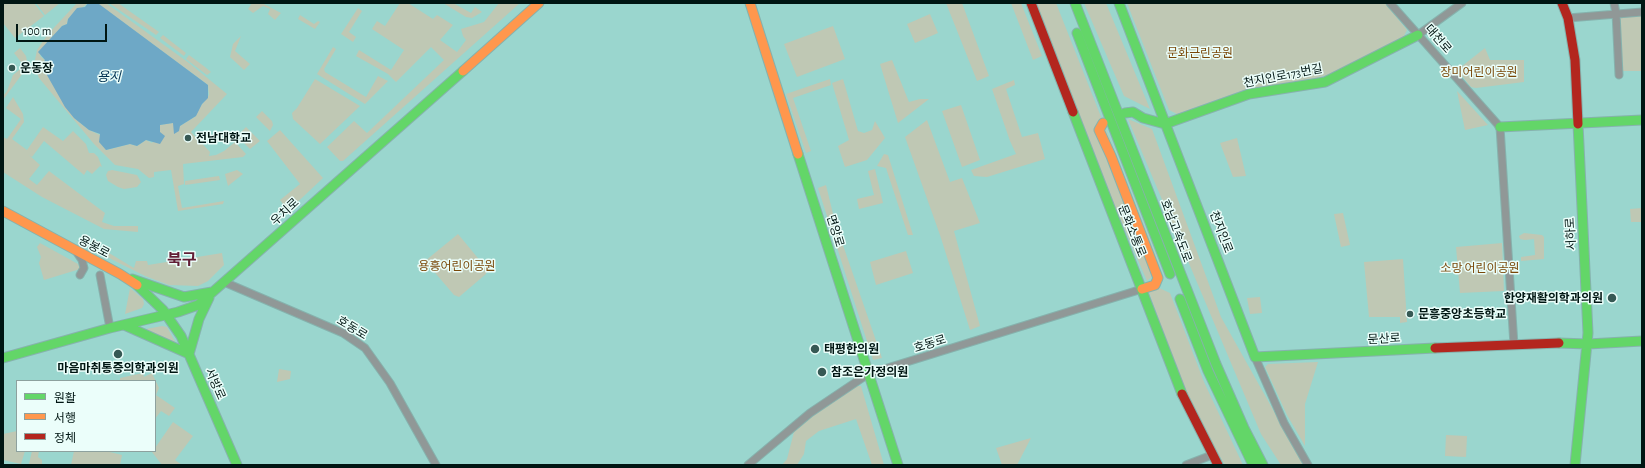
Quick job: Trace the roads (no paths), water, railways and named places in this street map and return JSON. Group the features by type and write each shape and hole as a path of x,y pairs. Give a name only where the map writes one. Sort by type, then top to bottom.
{"main road":[{"name":"우치로","path":"3,358 110,328 167,315 198,305 539,3"},
{"name":"면앙로","path":"750,3 898,465"},
{"name":"문화소통로","path":"1031,3 1177,383 1218,465"},
{"name":"호남고속도로","path":"1066,3 1208,371 1253,465"},
{"name":"호남고속도로","path":"1075,3 1216,364 1244,428 1263,465"},
{"name":"천지인로","path":"1119,3 1255,357"},
{"name":"서하로","path":"1562,3 1568,18 1575,60 1588,344 1575,465"},
{"name":"천지인로173번길","path":"1165,124 1249,94 1325,82 1418,35"},
{"path":"1125,113 1132,112 1143,118 1165,124"},
{"path":"1500,127 1642,120"},
{"path":"1103,123 1099,130 1111,156 1158,278 1155,285 1142,289"},
{"name":"용봉로","path":"3,211 120,274 138,286 167,315"},
{"path":"120,274 184,297 212,292"},
{"path":"124,325 189,354 199,319 212,292"},
{"name":"서방로","path":"167,315 179,333 189,354 237,465"},
{"name":"문산로","path":"1255,357 1546,343 1588,344 1642,341"}],"street":[{"name":"대천로","path":"1390,3 1500,127"},
{"name":"천지인로173번길","path":"1418,35 1462,3"},
{"path":"1614,3 1616,13 1619,75"},
{"path":"1568,18 1642,12"},
{"path":"1500,127 1514,345"},
{"path":"76,251 82,260 84,268 80,275"},
{"path":"100,275 110,328"},
{"name":"호동로","path":"224,282 343,333 365,348 390,383 436,465"},
{"name":"호동로","path":"748,465 810,413 868,374 1142,289"},
{"name":"천지인로","path":"1255,357 1284,423 1308,465"},
{"path":"1186,465 1212,455"}],"water":[{"name":"용지","path":"88,3 99,4 208,85 208,98 202,104 196,116 180,126 179,131 174,134 173,123 160,125 160,132 165,136 160,144 146,140 137,146 130,144 106,150 99,142 100,134 89,130 74,118 65,107 43,68 43,63 45,60 38,52 62,26 67,24 68,19 77,8 85,7"}],"place":[{"name":"운동장","path":"12,68"},
{"name":"전남대학교","path":"188,138"},
{"name":"한양재활의학과의원","path":"1612,298"},
{"name":"문흥중앙초등학교","path":"1410,314"},
{"name":"태평한의원","path":"815,349"},
{"name":"마음마취통증의학과의원","path":"118,354"},
{"name":"참조은가정의원","path":"822,372"}],"district":[{"name":"북구","path":"182,260"}],"park label":[{"name":"문화근린공원","path":"1200,53"},
{"name":"장미어린이공원","path":"1479,72"},
{"name":"용흥어린이공원","path":"457,266"},
{"name":"소망 어린이공원","path":"1480,268"}]}
